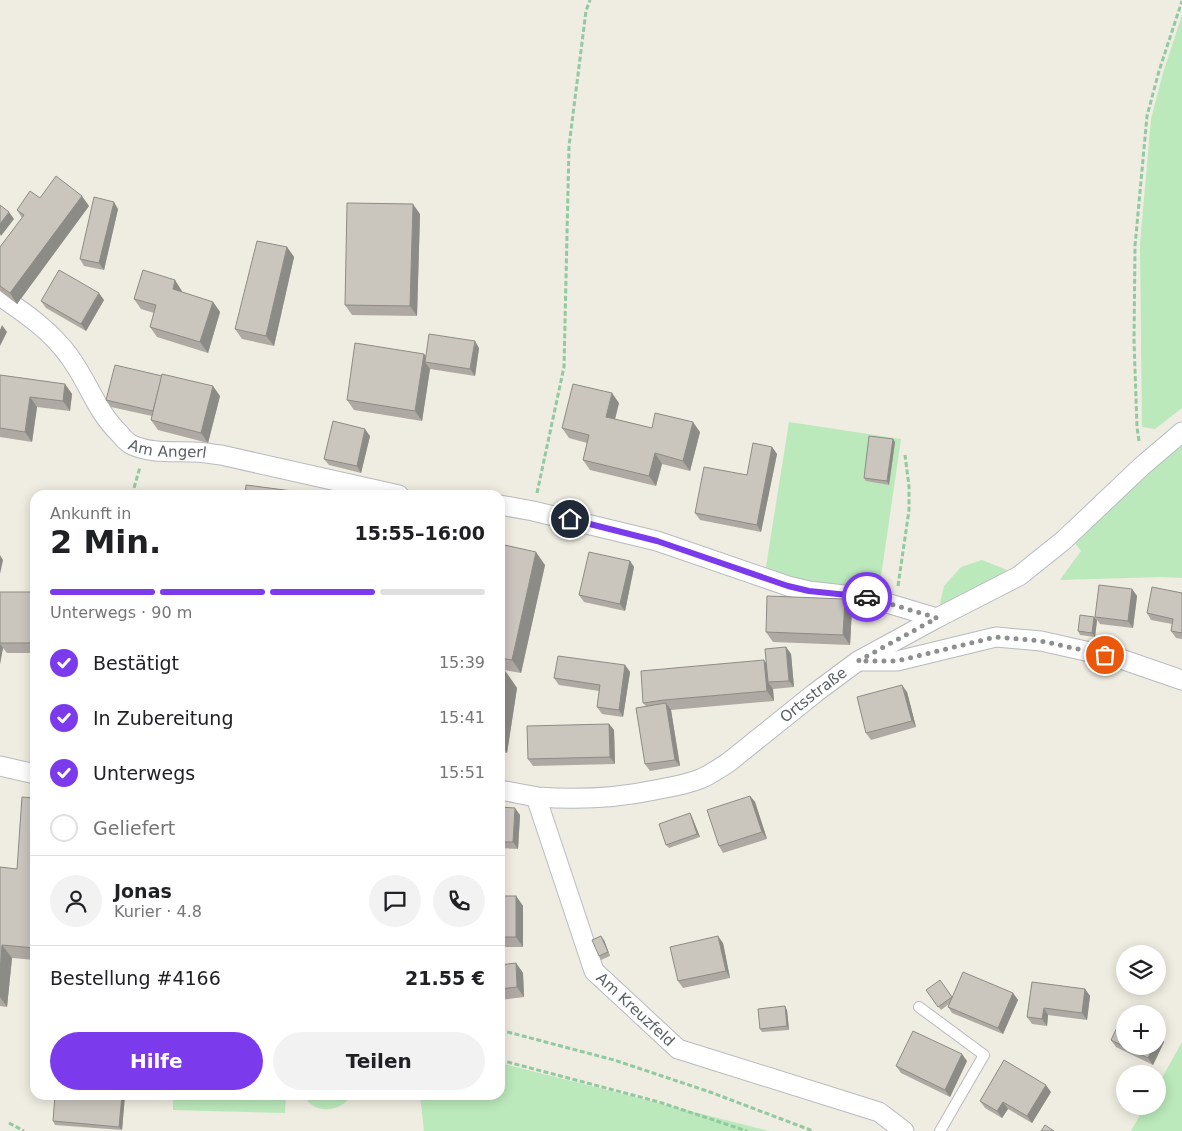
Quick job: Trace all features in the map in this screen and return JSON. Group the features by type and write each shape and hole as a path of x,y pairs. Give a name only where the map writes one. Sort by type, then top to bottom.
{"street":[{"name":"Am Angerl","path":"0,296 50,335 69,356 81,374 94,400 113,428 129,443 146,450 221,455 377,490"},
{"name":"Ortsstraße","path":"505,791 536,796 568,798 610,797 679,786 701,779 729,762 858,661 1019,576 1064,540 1142,466 1182,432"},
{"path":"505,506 657,541 788,586 809,591 870,598 937,618"},
{"path":"858,661 897,661 996,637 1041,641 1121,659 1182,680"},
{"path":"0,766 30,773"},
{"name":"Am Kreuzfeld","path":"536,796 594,971 678,1049 879,1112 904,1131"}],"lane":[{"path":"919,1007 984,1055 940,1131"}],"path":[{"path":"533,511 564,367 569,146 586,11 590,0"},
{"path":"1142,466 1137,427 1134,341 1135,246 1147,116 1159,71 1182,0"},
{"path":"134,490 146,450"},
{"path":"895,606 909,510 909,486 905,455"},
{"path":"505,1031 614,1060 710,1092 813,1131"},
{"path":"505,1061 659,1102 747,1131"},
{"path":"10,1123 24,1131"}],"green space":[{"path":"1182,15 1182,408 1155,429 1142,427 1140,244 1151,119 1163,73"},
{"path":"789,422 901,439 878,597 765,573"},
{"path":"1182,445 1182,578 1060,580 1081,551 1075,543 1146,474"},
{"path":"982,560 1007,570 939,609 944,586 961,567"},
{"path":"1182,1042 1182,1131 1131,1131 1140,1115 1166,1115 1166,1071"},
{"path":"505,1064 769,1131 424,1131 421,1100 505,1100"},
{"path":"173,1100 286,1100 285,1113 173,1110"},
{"path":"348,1100 341,1105 327,1109 320,1109 308,1101"}],"building":[{"path":"56,176 82,196 10,293 0,286 0,247 24,215 17,210 30,191 40,198"},
{"path":"94,197 114,202 99,263 80,259"},
{"path":"347,203 413,204 410,306 345,305"},
{"path":"0,205 9,212 0,224"},
{"path":"257,241 287,247 266,336 235,329"},
{"path":"59,270 99,293 81,324 41,301"},
{"path":"143,270 175,280 173,289 213,302 200,342 150,327 156,305 134,299"},
{"path":"429,334 475,341 470,369 425,362"},
{"path":"355,343 424,354 415,411 347,400"},
{"path":"115,365 162,376 153,411 106,400"},
{"path":"162,374 213,386 201,433 151,420"},
{"path":"0,375 65,384 63,401 30,397 25,432 0,428"},
{"path":"573,384 612,393 606,417 652,428 655,413 693,422 683,461 655,453 649,476 583,460 589,435 562,428"},
{"path":"333,421 365,429 357,466 324,459"},
{"path":"869,436 893,439 887,481 864,478"},
{"path":"753,443 772,447 757,525 695,513 704,467 747,475"},
{"path":"246,485 284,490 246,490"},
{"path":"505,545 536,552 512,660 505,659"},
{"path":"589,552 630,561 620,604 579,595"},
{"path":"1099,585 1132,589 1128,621 1095,617"},
{"path":"1152,587 1182,593 1182,633 1171,631 1173,619 1147,613"},
{"path":"0,592 30,592 30,643 0,643"},
{"path":"767,596 845,599 843,635 766,632"},
{"path":"1080,615 1094,617 1092,633 1078,631"},
{"path":"786,647 789,681 768,682 765,649"},
{"path":"558,656 625,665 619,710 597,707 600,685 554,678"},
{"path":"764,660 767,691 643,703 641,671"},
{"path":"902,685 912,721 866,733 857,697"},
{"path":"666,703 675,760 645,764 636,708"},
{"path":"609,724 610,757 528,759 527,726"},
{"path":"750,796 762,832 719,846 707,810"},
{"path":"22,797 30,798 30,948 2,945 0,972 0,867 17,869"},
{"path":"505,807 515,808 513,842 505,842"},
{"path":"690,813 697,834 666,845 659,824"},
{"path":"505,896 516,896 516,937 505,937"},
{"path":"601,936 608,952 599,956 592,940"},
{"path":"718,936 726,971 678,981 670,947"},
{"path":"516,963 517,987 505,988 505,964"},
{"path":"963,972 1013,993 998,1028 948,1007"},
{"path":"940,980 952,997 938,1007 926,990"},
{"path":"1032,982 1085,989 1082,1013 1044,1008 1042,1019 1027,1017"},
{"path":"785,1006 787,1026 760,1029 758,1009"},
{"path":"1116,1030 1116,1042 1111,1040"},
{"path":"913,1031 962,1054 945,1090 896,1066"},
{"path":"1004,1060 1046,1085 1027,1116 1003,1102 997,1111 980,1101"},
{"path":"55,1100 122,1100 119,1127 53,1121"},
{"path":"1045,1125 1054,1131 1041,1131"}],"way so far":[{"path":"867,597 937,618 858,661 897,661 996,637 1041,641 1105,655"}],"route":[{"path":"570,519 657,541 788,586 809,591 867,597"}]}
